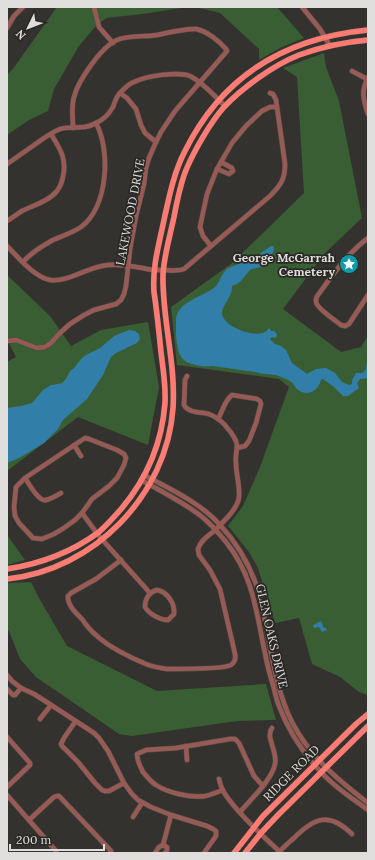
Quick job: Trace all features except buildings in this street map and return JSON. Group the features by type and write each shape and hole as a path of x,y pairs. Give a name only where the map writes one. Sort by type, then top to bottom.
{"main road":[{"path":"7,569 26,566 55,557 97,533 116,515 132,495 143,478 155,452 159,439 165,403 154,292 154,270 172,183 180,161 199,126 219,100 235,84 264,62 306,42 337,34 368,30"},
{"path":"7,579 36,574 63,564 79,556 102,540 124,520 139,502 157,472 168,440 173,408 173,380 164,304 164,270 167,248 177,201 185,173 195,151 218,115 242,90 268,71 298,55 330,46 368,40"},
{"name":"RIDGE ROAD","path":"234,853 263,816 368,714"},
{"path":"356,724 362,732"},
{"name":"RIDGE ROAD","path":"245,853 261,833 368,726"}],"street":[{"path":"7,28 14,16 23,7"},
{"path":"94,7 100,27 113,43"},
{"path":"302,7 316,24 330,46"},
{"name":"LAKEWOOD DRIVE","path":"7,341 16,340 37,348 45,347 51,344 70,324 84,315 94,310 116,304 121,300 126,286 133,236 149,158 161,132 175,111 227,50 204,31 194,29 124,38 113,43 104,50 92,64 76,92 72,104 73,128"},
{"path":"352,71 367,78 363,99 368,114"},
{"path":"7,164 50,134 60,129 85,127 101,120 109,112 120,93 125,88 144,78 184,74 200,83 225,106"},
{"path":"120,93 127,98 136,110 145,133 156,142"},
{"path":"7,246 40,276 52,283 87,270 113,264 129,265 154,270 184,270 270,196 282,181 285,171 276,100 275,96 270,93"},
{"path":"211,246 203,236 200,227 207,194 217,169 235,138 256,115 266,108 276,107"},
{"path":"23,262 44,245 82,226 93,213 99,198 104,178 105,163 103,142 96,123"},
{"path":"7,221 22,211 50,197 61,184 65,168 63,157 59,147 50,134"},
{"path":"217,169 229,174 233,171 232,168 221,162"},
{"path":"368,238 339,267 318,295 316,302 319,307 341,325 345,326 349,324 368,295"},
{"path":"121,560 96,579 71,593 68,598 69,604 95,634 110,645 152,666 169,669 230,666 235,660 235,654 223,598 216,581 198,552 198,548 236,507 239,498 236,464 237,448 234,437 218,419 209,414 190,410 185,407 185,380 187,376"},
{"path":"218,419 225,403 232,395 257,399 261,402 260,410 249,441 245,446 237,448"},
{"path":"87,438 117,450 124,454 126,458 124,465 116,478 109,486 92,499 82,513 71,524 54,534 42,538 33,538 19,523 14,514 17,485 25,478 83,439 87,438"},
{"path":"74,446 81,456"},
{"path":"25,478 42,500 47,500 61,493"},
{"name":"GLEN OAKS DRIVE","path":"143,478 195,504 211,516 241,552 249,567 262,606 277,689"},
{"name":"GLEN OAKS DRIVE","path":"151,482 204,518 234,552 248,580 252,592 265,655 277,689 291,721 316,763 338,788 368,810"},
{"path":"82,513 102,540 150,593"},
{"path":"160,590 167,595 174,608 174,614 171,618 166,620 160,619 146,610 145,603 150,593 160,590"},
{"path":"7,674 12,681 21,688 34,694 94,733 104,744 124,783 132,794 142,803 171,815 211,827 215,830 215,838 204,853"},
{"path":"7,689 13,696 21,688"},
{"path":"40,719 51,705"},
{"path":"75,722 64,738 61,744 62,746 78,762 94,783 102,790 109,790 124,783"},
{"path":"240,812 273,772 276,764 276,754 270,736 270,731 272,728"},
{"path":"7,737 30,763 30,765 7,787"},
{"path":"223,790 209,795 197,796 185,795 164,789 155,784 144,773 137,759 137,754 146,750 235,739 239,743 254,776 263,786"},
{"path":"186,746 187,760"},
{"name":"GLEN OAKS DRIVE","path":"323,770 368,803"},
{"path":"219,779 223,790 240,812 280,852 307,826 320,820 335,821 341,824 352,834"},
{"path":"7,795 56,851"},
{"path":"29,820 54,797 59,796 111,853"},
{"path":"132,817 142,803"},
{"path":"155,853 159,847 163,845 171,815"},
{"path":"163,845 167,847 165,853"}],"green space":[{"path":"57,7 189,7 106,18 95,27 79,46 54,89 48,111 29,120 7,135 7,75 13,69"},
{"path":"195,7 277,7 304,38 280,48 259,60 259,49 220,13"},
{"path":"324,53 326,67 339,101 362,218 325,253 283,309 341,352 361,347 368,336 368,695 359,692 340,677 312,664 299,618 275,623 258,568 249,552 228,526 243,506 260,467 289,387 279,379 177,365 171,307 231,264 304,193 297,77 283,68"},
{"path":"7,275 50,316 71,346 101,330 148,322 159,387 148,445 78,417 7,471 7,362 16,357 7,339"},
{"path":"7,535 25,560 7,565"},
{"path":"31,582 67,646 157,691 266,684 276,720 237,721 132,736 119,734 36,677 20,659 9,631 7,630 7,583"}],"water":[{"path":"271,246 274,248 273,252 261,267 252,269 241,281 232,286 231,294 222,311 224,319 240,330 254,334 265,332 269,328 277,334 276,338 272,337 270,339 275,344 286,350 292,363 307,374 316,369 326,368 335,373 342,382 349,385 352,384 352,380 356,373 363,373 366,369 368,354 368,378 360,379 357,383 359,388 348,396 343,396 323,379 315,390 305,393 298,390 290,381 276,375 190,364 182,358 178,350 176,339 176,319 181,308 215,287 227,269 250,260"},
{"path":"129,330 135,331 139,334 140,339 137,343 111,357 103,375 87,399 63,420 58,429 44,443 21,457 7,463 7,408 32,403 43,390 51,385 62,383 70,371 82,358 100,348 114,336"},
{"path":"321,621 324,628 327,630 322,632 319,627 314,628 313,625"}],"place":[{"name":"George McGarrah Cemetery","path":"349,264"}]}
